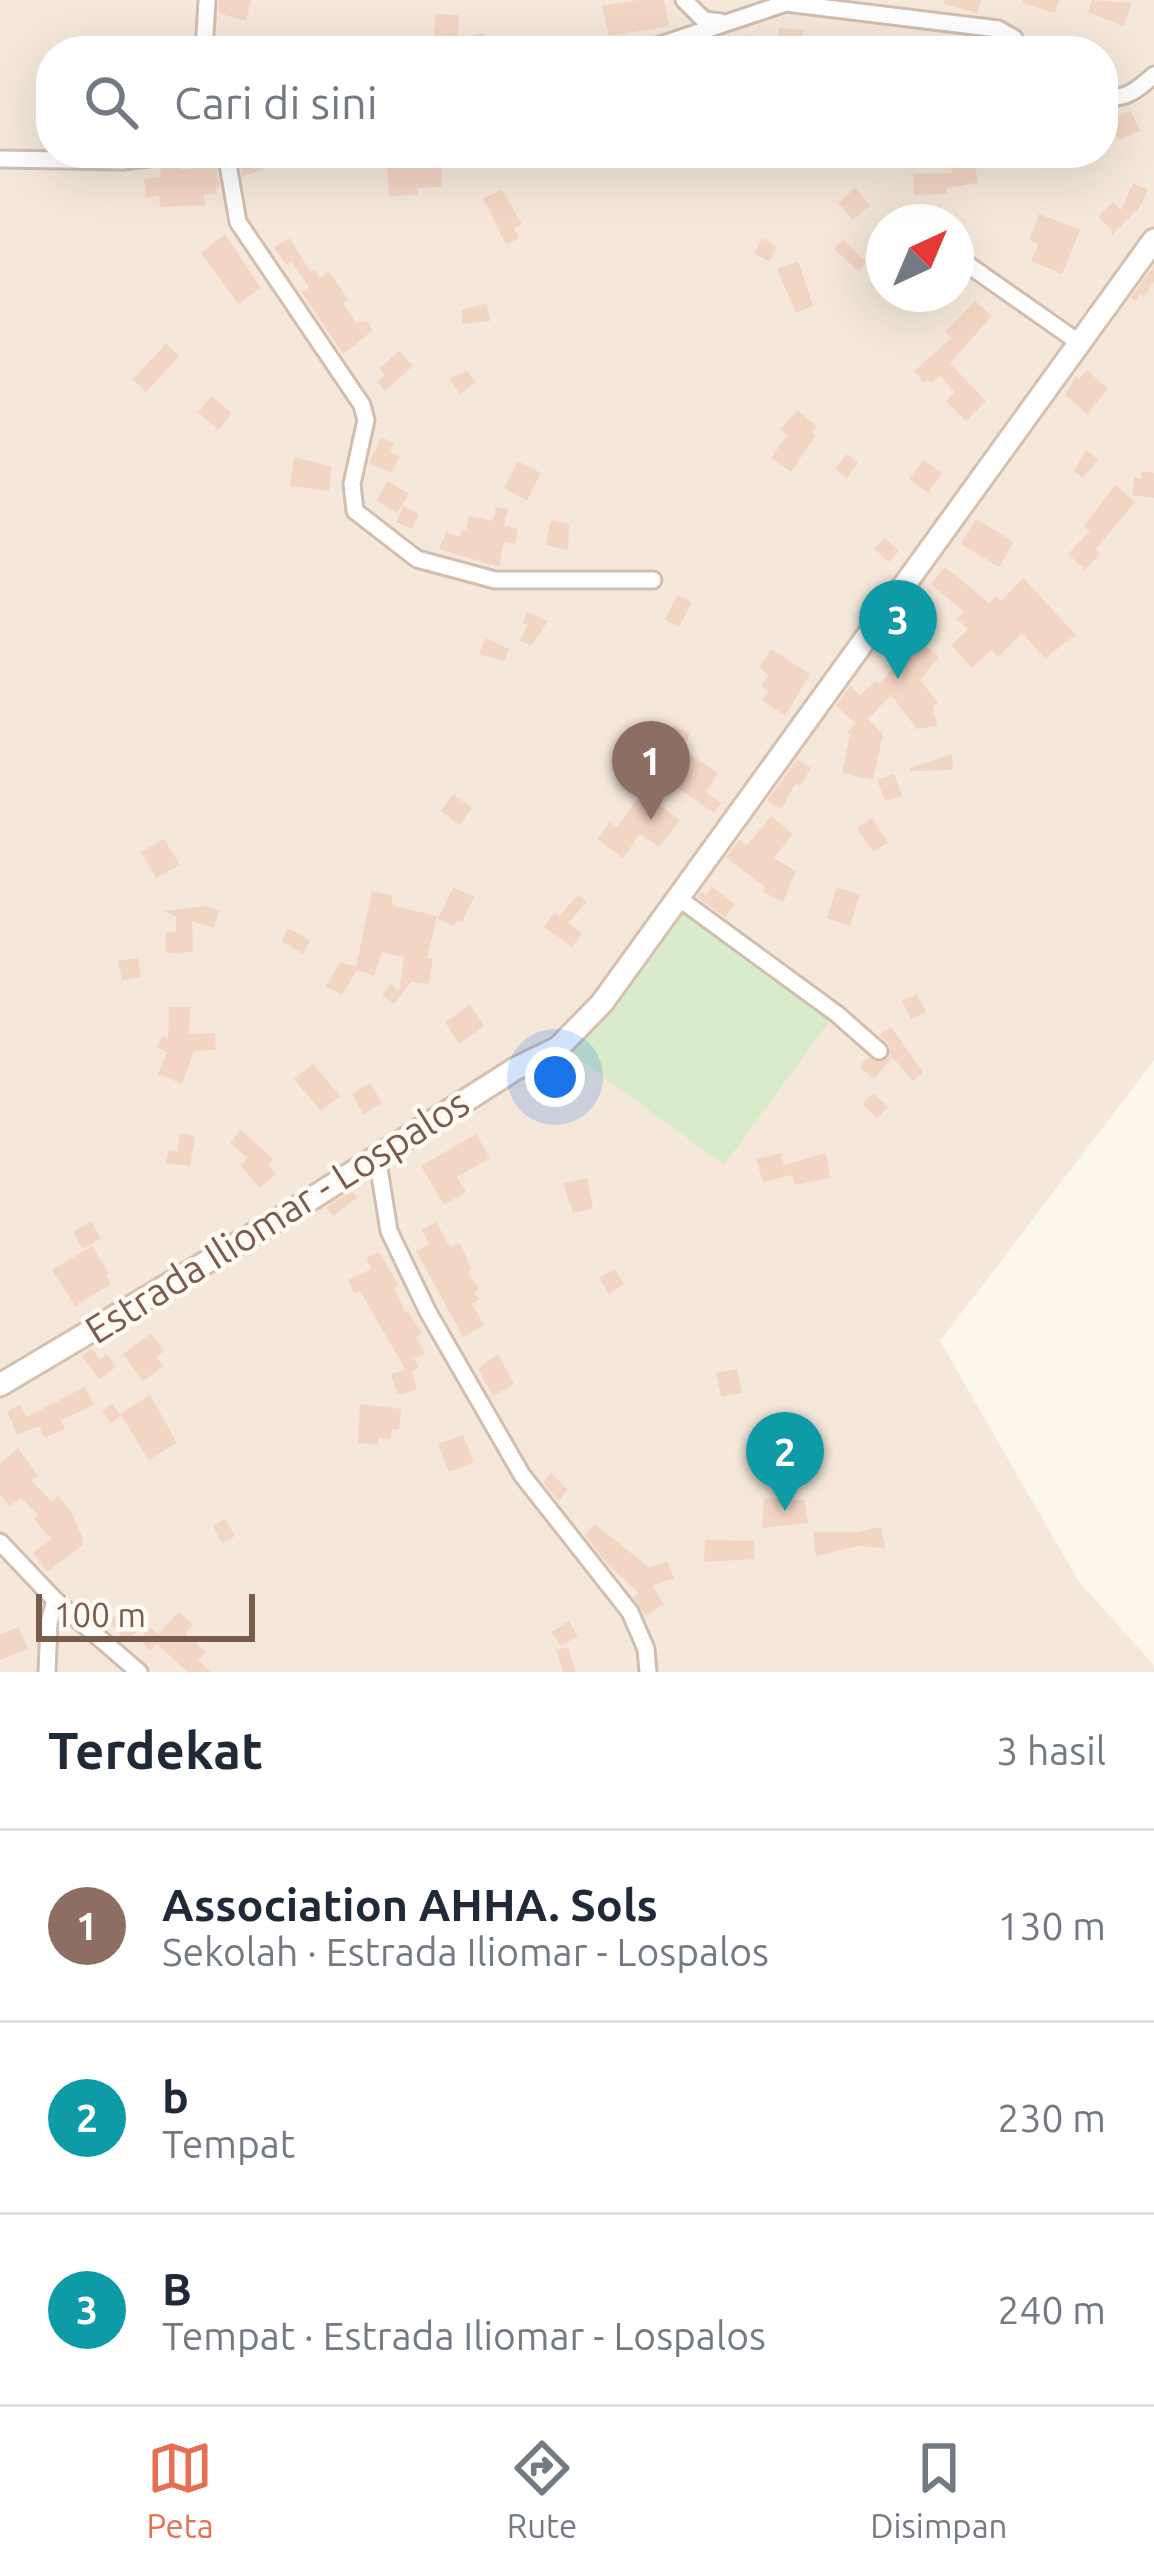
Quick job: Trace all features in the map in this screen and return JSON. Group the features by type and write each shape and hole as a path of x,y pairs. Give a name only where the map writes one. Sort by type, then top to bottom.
{"street":[{"path":"206,36 207,0"},
{"path":"684,0 704,20 724,23"},
{"path":"686,36 785,1 998,28 1010,36"},
{"path":"1118,99 1136,92 1154,75"},
{"path":"0,159 36,160"},
{"path":"229,168 238,222 362,404 366,420 352,484 355,511 417,559 494,580 653,580"},
{"name":"Estrada Iliomar - Lospalos","path":"0,1384 289,1213 514,1069 559,1048 602,1003 1154,240"},
{"path":"974,269 1081,344"},
{"path":"677,897 837,1014 879,1051"},
{"path":"377,1156 389,1231 428,1312 521,1475 630,1612 646,1649 648,1672"},
{"path":"0,1543 55,1600 139,1672"},
{"path":"47,1672 55,1600"}],"shaded area":[{"path":"0,0 1154,0 1154,1060 940,1341 1079,1582 1154,1665 1154,1672 0,1672"}],"green space":[{"path":"675,905 831,1019 724,1165 568,1051"}],"building":[{"path":"219,0 251,0 246,21 218,13"},
{"path":"664,0 669,26 609,36 602,6"},
{"path":"944,0 981,0 977,13 944,4"},
{"path":"1023,0 1059,0 1055,13"},
{"path":"1092,0 1132,3 1124,26 1088,12"},
{"path":"435,14 459,15 458,36 434,36"},
{"path":"779,28 803,30 803,36 779,36"},
{"path":"1131,111 1140,131 1118,140 1118,117"},
{"path":"216,168 220,187 216,194 204,195 205,205 160,207 159,196 146,197 144,179 161,177 160,169"},
{"path":"241,168 262,168 263,170 242,176"},
{"path":"387,168 441,168 442,187 417,188 418,195 389,196"},
{"path":"952,168 976,168 978,183 947,188 947,194 914,195 913,174 953,173"},
{"path":"1133,183 1148,190 1140,207 1111,236 1112,230 1098,217 1113,202 1121,210"},
{"path":"855,188 869,204 853,220 838,203"},
{"path":"502,190 522,224 514,228 519,238 506,245 483,198"},
{"path":"1039,214 1080,230 1062,274 1031,261 1038,244 1029,240"},
{"path":"225,234 261,288 238,304 201,253"},
{"path":"289,238 311,272 315,270 320,278 329,272 348,299 343,303 356,323 367,321 373,330 343,354 301,292 309,287 274,247"},
{"path":"762,238 777,247 769,262 754,253"},
{"path":"843,240 866,262 858,271 834,249"},
{"path":"798,261 813,306 796,313 777,269"},
{"path":"1154,266 1154,282 1144,297 1130,298"},
{"path":"974,302 992,316 950,363 986,401 966,421 946,401 955,392 940,375 924,383 914,371 952,338 945,332 964,312 974,312"},
{"path":"487,303 490,321 463,324 461,310"},
{"path":"166,344 179,356 146,392 133,379"},
{"path":"399,351 413,366 385,391 377,382 385,375 379,369"},
{"path":"1087,370 1108,389 1087,414 1065,395 1076,376 1079,379"},
{"path":"467,371 476,382 460,394 449,379"},
{"path":"212,396 232,414 218,430 198,412"},
{"path":"797,410 817,426 791,472 771,458 787,435 781,429"},
{"path":"381,437 394,443 390,452 400,457 391,473 369,463"},
{"path":"1086,450 1098,460 1083,478 1074,471"},
{"path":"847,454 858,463 847,478 835,469"},
{"path":"294,457 332,467 329,491 290,486"},
{"path":"923,460 942,473 928,493 909,479"},
{"path":"518,461 541,473 527,501 504,488"},
{"path":"1142,471 1154,473 1154,498 1132,495 1134,478 1141,479"},
{"path":"388,481 409,494 397,513 376,500"},
{"path":"1115,485 1135,502 1095,550 1100,554 1085,570 1068,554 1090,531 1084,526"},
{"path":"403,506 419,514 412,529 396,522"},
{"path":"496,507 508,509 504,526 518,529 515,544 504,542 499,567 439,549 446,532 459,537 469,516 493,521"},
{"path":"976,519 1014,542 999,567 961,544"},
{"path":"551,520 569,524 568,550 546,545"},
{"path":"885,538 899,551 889,562 874,549"},
{"path":"945,567 989,603 996,596 1001,601 1023,578 1076,635 1045,658 1022,633 998,657 991,650 972,668 951,645 968,629 957,619 964,612 931,584"},
{"path":"677,595 692,602 679,627 665,620"},
{"path":"907,610 928,626 912,646 891,630"},
{"path":"527,612 548,621 531,646 520,640 528,625 523,623"},
{"path":"486,638 509,649 504,661 479,654"},
{"path":"919,641 939,657 920,680 938,703 933,706 937,726 917,729 891,695 868,719 883,734 873,780 842,773 847,732 856,723 836,706 850,686 860,695 875,681 879,684"},
{"path":"771,649 810,674 785,716 762,700 769,691 761,686 769,675 759,668"},
{"path":"674,726 690,734 683,749 667,741"},
{"path":"688,753 718,773 706,792 721,803 714,813 669,782"},
{"path":"952,754 953,770 911,771 910,768"},
{"path":"797,759 811,768 781,809 767,801"},
{"path":"894,774 902,796 885,801 877,780"},
{"path":"643,792 680,820 659,847 640,834 623,858 597,839 610,822 617,827"},
{"path":"453,794 472,808 460,825 441,811"},
{"path":"771,816 793,834 774,858 796,871 783,902 763,892 765,887 726,857 739,840 747,845"},
{"path":"872,818 888,842 873,852 857,828"},
{"path":"164,839 180,865 156,878 141,852"},
{"path":"453,887 474,897 462,922 457,920 454,926 438,919"},
{"path":"712,887 735,904 725,917 697,897"},
{"path":"837,887 860,895 850,926 827,918"},
{"path":"372,891 393,896 391,905 437,916 427,958 433,959 429,984 411,982 394,1004 382,995 391,984 399,991 404,957 382,952 374,976 357,970 342,995 326,986 340,962 356,967"},
{"path":"578,895 587,902 568,923 582,933 572,947 544,927"},
{"path":"206,906 219,911 214,928 192,921 193,952 166,953 165,933 176,932 176,917 163,911"},
{"path":"288,928 310,940 303,954 282,941"},
{"path":"138,958 141,977 122,981 118,961"},
{"path":"917,994 926,1012 911,1019 902,1001"},
{"path":"470,1005 484,1026 459,1044 445,1022"},
{"path":"169,1007 190,1007 189,1034 215,1033 216,1050 194,1051 182,1084 158,1074 167,1052 157,1048 162,1036 168,1038"},
{"path":"891,1027 923,1072 913,1081 892,1057 874,1079 859,1067 868,1057 878,1063 889,1058 890,1046 879,1035"},
{"path":"313,1064 340,1096 321,1111 294,1079"},
{"path":"370,1083 382,1103 363,1114 352,1094"},
{"path":"873,1093 888,1107 877,1118 862,1104"},
{"path":"241,1130 274,1160 268,1165 276,1174 260,1188 240,1165 248,1158 230,1143"},
{"path":"180,1133 195,1136 190,1166 166,1163 168,1151 177,1152"},
{"path":"476,1134 490,1158 457,1177 466,1192 444,1205 421,1166"},
{"path":"781,1153 784,1165 826,1153 830,1178 794,1185 792,1175 763,1182 756,1159"},
{"path":"587,1178 593,1208 573,1213 563,1183"},
{"path":"352,1191 357,1198 333,1216 326,1207"},
{"path":"91,1221 101,1238 83,1249 73,1232"},
{"path":"436,1222 450,1247 460,1243 472,1270 468,1272 479,1289 474,1292 479,1299 472,1304 484,1325 463,1337 416,1251 429,1244 422,1230"},
{"path":"92,1246 111,1284 75,1306 52,1270"},
{"path":"379,1252 399,1286 394,1288 406,1313 422,1333 416,1337 425,1353 414,1359 419,1367 412,1371 417,1390 397,1395 391,1374 406,1370 360,1291 354,1293 348,1280 371,1269 366,1258"},
{"path":"615,1269 624,1284 609,1294 599,1278"},
{"path":"151,1333 164,1351 157,1357 163,1366 143,1381 123,1354"},
{"path":"92,1348 100,1360 107,1354 116,1367 99,1379 82,1356"},
{"path":"498,1354 514,1384 493,1396 478,1369"},
{"path":"737,1369 742,1393 721,1397 716,1373"},
{"path":"85,1387 94,1405 61,1420 65,1429 44,1438 39,1426 17,1435 7,1411 20,1405 26,1417"},
{"path":"150,1395 177,1443 149,1460 121,1415 111,1423 102,1411 112,1404 120,1414"},
{"path":"360,1404 401,1409 399,1429 392,1429 391,1439 378,1438 378,1445 358,1443"},
{"path":"463,1435 474,1462 449,1472 438,1444"},
{"path":"18,1448 38,1476 31,1480 52,1502 58,1496 83,1539 83,1545 47,1572 33,1553 51,1539 34,1519 38,1515 21,1498 10,1506 0,1494 0,1464"},
{"path":"551,1473 568,1490 558,1501 543,1482"},
{"path":"764,1498 805,1500 808,1523 762,1528"},
{"path":"225,1519 235,1536 222,1543 213,1526"},
{"path":"594,1524 650,1568 667,1561 674,1578 653,1586 664,1604 645,1616 633,1597 639,1593 608,1565 585,1535"},
{"path":"881,1527 885,1548 858,1546 816,1556 813,1532"},
{"path":"705,1540 754,1541 755,1559 704,1562"},
{"path":"122,1610 139,1630 126,1641 109,1621"},
{"path":"179,1612 193,1625 185,1633 206,1652 198,1660 211,1672 188,1672 157,1644 151,1651 139,1639 151,1627 158,1634"},
{"path":"569,1621 578,1636 561,1646 551,1632"},
{"path":"19,1627 28,1649 0,1660 0,1634"},
{"path":"568,1648 576,1672 563,1672 556,1649"}],"place":[{"name":"B","path":"898,679"},
{"name":"Association AHHA. Sols","path":"651,820"},
{"name":"b","path":"785,1511"}]}
